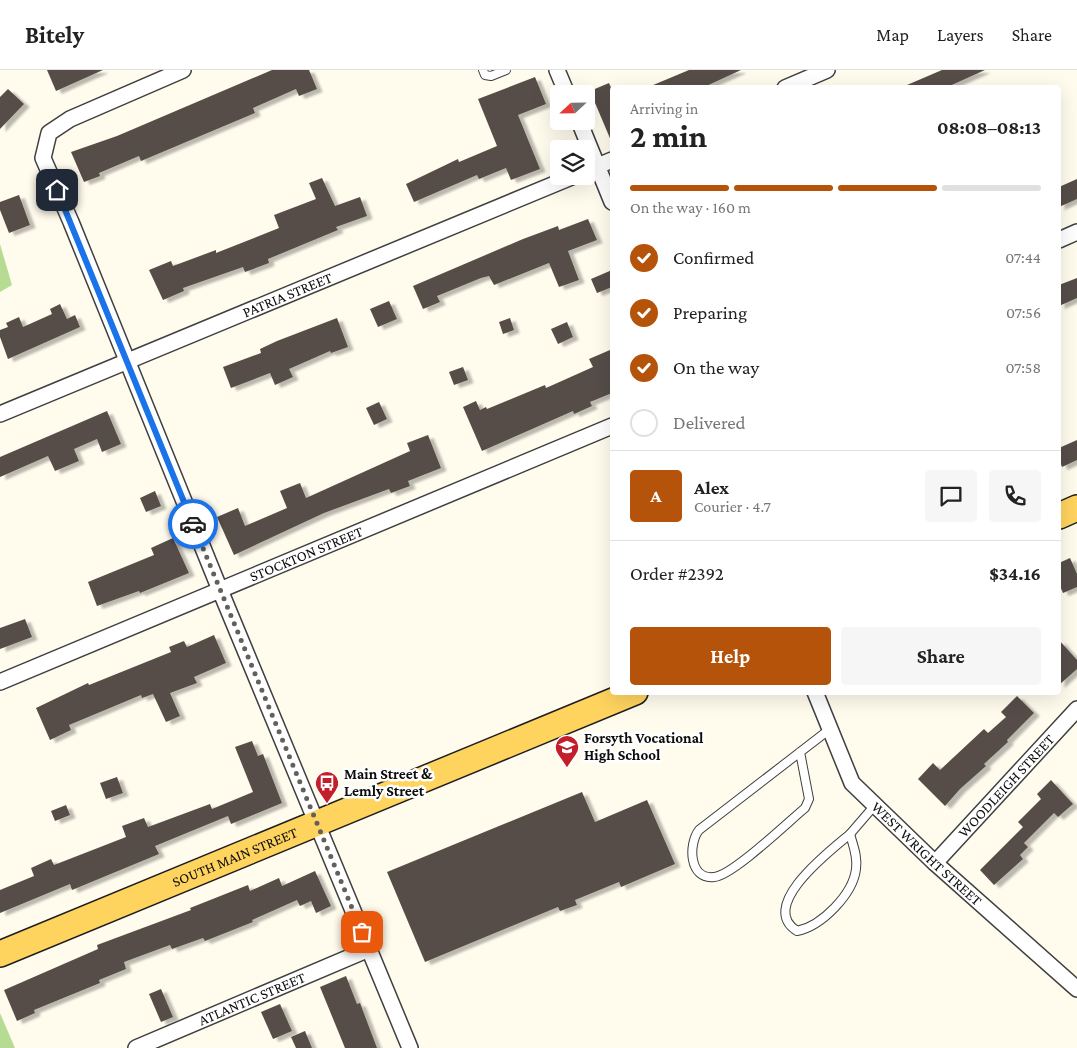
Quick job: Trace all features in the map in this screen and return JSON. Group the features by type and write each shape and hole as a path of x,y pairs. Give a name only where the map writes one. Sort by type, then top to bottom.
{"main road":[{"path":"1061,515 1077,508"},
{"name":"SOUTH MAIN STREET","path":"0,954 628,695"}],"street":[{"path":"184,70 70,119 48,133 43,158 410,1048"},
{"path":"557,70 563,85"},
{"path":"792,85 827,70"},
{"path":"595,168 610,161"},
{"path":"595,174 610,199"},
{"name":"PATRIA STREET","path":"0,414 552,185"},
{"path":"1061,239 1077,232"},
{"name":"STOCKTON STREET","path":"0,682 610,427"},
{"name":"WEST WRIGHT STREET","path":"816,695 852,784 935,863 1077,988"},
{"name":"WOODLEIGH STREET","path":"935,863 1077,709"},
{"name":"ATLANTIC STREET","path":"136,1048 369,949"}],"lane":[{"path":"483,70 486,75 491,76 506,70"},
{"path":"800,752 809,799 806,808 731,870 715,877 701,874 695,867 692,857 693,838 699,830 800,752 830,729"},
{"path":"850,834 857,858 856,868 847,892 808,928 797,931 791,927 787,920 784,905 794,889 810,870 850,834 875,805"}],"green space":[{"path":"0,244 12,285 0,292"},
{"path":"0,1013 15,1048 0,1048"}],"building":[{"path":"47,70 103,70 56,91"},
{"path":"272,70 309,70 317,89 299,96 296,89 253,108 255,113 141,161 139,156 99,173 100,176 84,182 71,152 117,136"},
{"path":"689,70 741,70 708,85 653,85"},
{"path":"942,70 985,70 952,85 907,85"},
{"path":"535,77 546,104 518,115 540,169 511,180 506,168 479,179 477,175 414,202 406,184 458,159 459,162 497,146 478,99"},
{"path":"609,83 610,85 610,138 595,103 595,89"},
{"path":"8,89 24,104 0,129 0,97"},
{"path":"322,178 335,206 360,197 367,216 336,227 338,230 268,259 269,263 245,272 243,267 183,288 184,291 163,300 149,270 171,261 173,266 216,250 216,253 279,228 274,215 316,199 309,183"},
{"path":"1077,179 1077,199 1061,206 1061,186"},
{"path":"19,195 30,225 9,233 0,210 0,202"},
{"path":"588,219 597,240 568,251 579,280 559,287 549,263 494,285 489,276 481,278 437,296 440,302 423,309 413,286 523,239 558,226 559,230"},
{"path":"610,271 610,288 597,293 591,279"},
{"path":"1077,278 1077,298 1061,305 1061,284"},
{"path":"389,301 397,319 378,327 370,309"},
{"path":"60,304 67,319 75,315 80,327 8,359 0,337 0,330 8,327 6,323 19,317 23,327 52,314 50,309"},
{"path":"337,318 348,347 331,353 330,351 289,369 293,377 275,385 270,373 231,388 223,367 261,353 260,349 277,341"},
{"path":"510,318 514,330 503,334 499,322"},
{"path":"567,322 573,337 558,344 551,329"},
{"path":"610,350 610,394 590,402 592,406 574,414 573,411 482,451 463,407 476,401 480,410 486,407 487,409 545,385 546,388 593,367 589,359"},
{"path":"463,367 468,380 454,385 449,372"},
{"path":"379,402 387,419 374,425 366,408"},
{"path":"107,411 121,444 102,452 97,439 74,449 79,461 55,471 48,456 0,477 0,457"},
{"path":"428,435 441,468 408,481 410,486 391,493 389,489 324,513 234,555 217,517 238,508 245,526 287,508 280,491 300,483 306,498 410,451 407,443"},
{"path":"1077,440 1077,460 1062,467 1061,447"},
{"path":"155,491 161,506 146,512 140,498"},
{"path":"173,538 189,573 140,593 139,591 97,606 88,582 154,555 151,548"},
{"path":"1070,558 1077,574 1077,587 1063,593 1061,588 1061,562"},
{"path":"25,619 32,637 0,649 0,628"},
{"path":"214,635 226,663 194,677 197,683 170,693 180,716 166,722 153,694 142,698 141,695 69,725 71,730 50,740 36,708 88,683 89,685 171,652 169,647 184,641 187,647"},
{"path":"1061,642 1077,660 1077,669 1061,683"},
{"path":"1017,696 1034,713 1007,740 1008,742 984,764 986,766 960,789 945,806 918,779 933,763 940,770 984,729 988,733 1006,717 1001,712"},
{"path":"252,741 258,756 263,754 282,803 231,824 228,816 155,846 159,854 72,890 70,884 0,913 0,890 34,876 31,868 51,859 54,865 126,837 122,826 144,818 148,827 210,804 212,809 253,792 235,747"},
{"path":"117,777 123,793 106,799 100,783"},
{"path":"1051,780 1073,804 1058,817 1054,813 1024,843 1028,847 1020,855 1023,859 994,885 980,870 1023,827 1018,822 1041,799 1037,794"},
{"path":"582,792 595,822 647,800 675,864 621,887 619,882 575,900 577,905 560,911 558,907 425,962 387,872"},
{"path":"66,805 70,815 55,821 51,811"},
{"path":"315,871 331,906 316,913 311,901 300,906 297,900 252,920 253,922 205,941 203,938 172,949 170,945 124,962 126,969 99,980 100,983 34,1010 35,1013 17,1021 4,990 98,949 97,945 191,910 190,908 248,885 250,891 279,878 282,886"},
{"path":"346,976 357,1004 360,1003 377,1048 345,1048 320,987"},
{"path":"161,989 173,1017 161,1022 149,994"},
{"path":"280,1004 292,1031 273,1039 261,1012"},
{"path":"305,1031 312,1048 296,1048 291,1037"}],"way so far":[{"path":"193,524 362,932"}],"place":[{"name":"Forsyth Vocational High School","path":"567,768"},
{"name":"Main Street & Lemly Street","path":"327,804"}],"route":[{"path":"57,190 193,524"}]}
